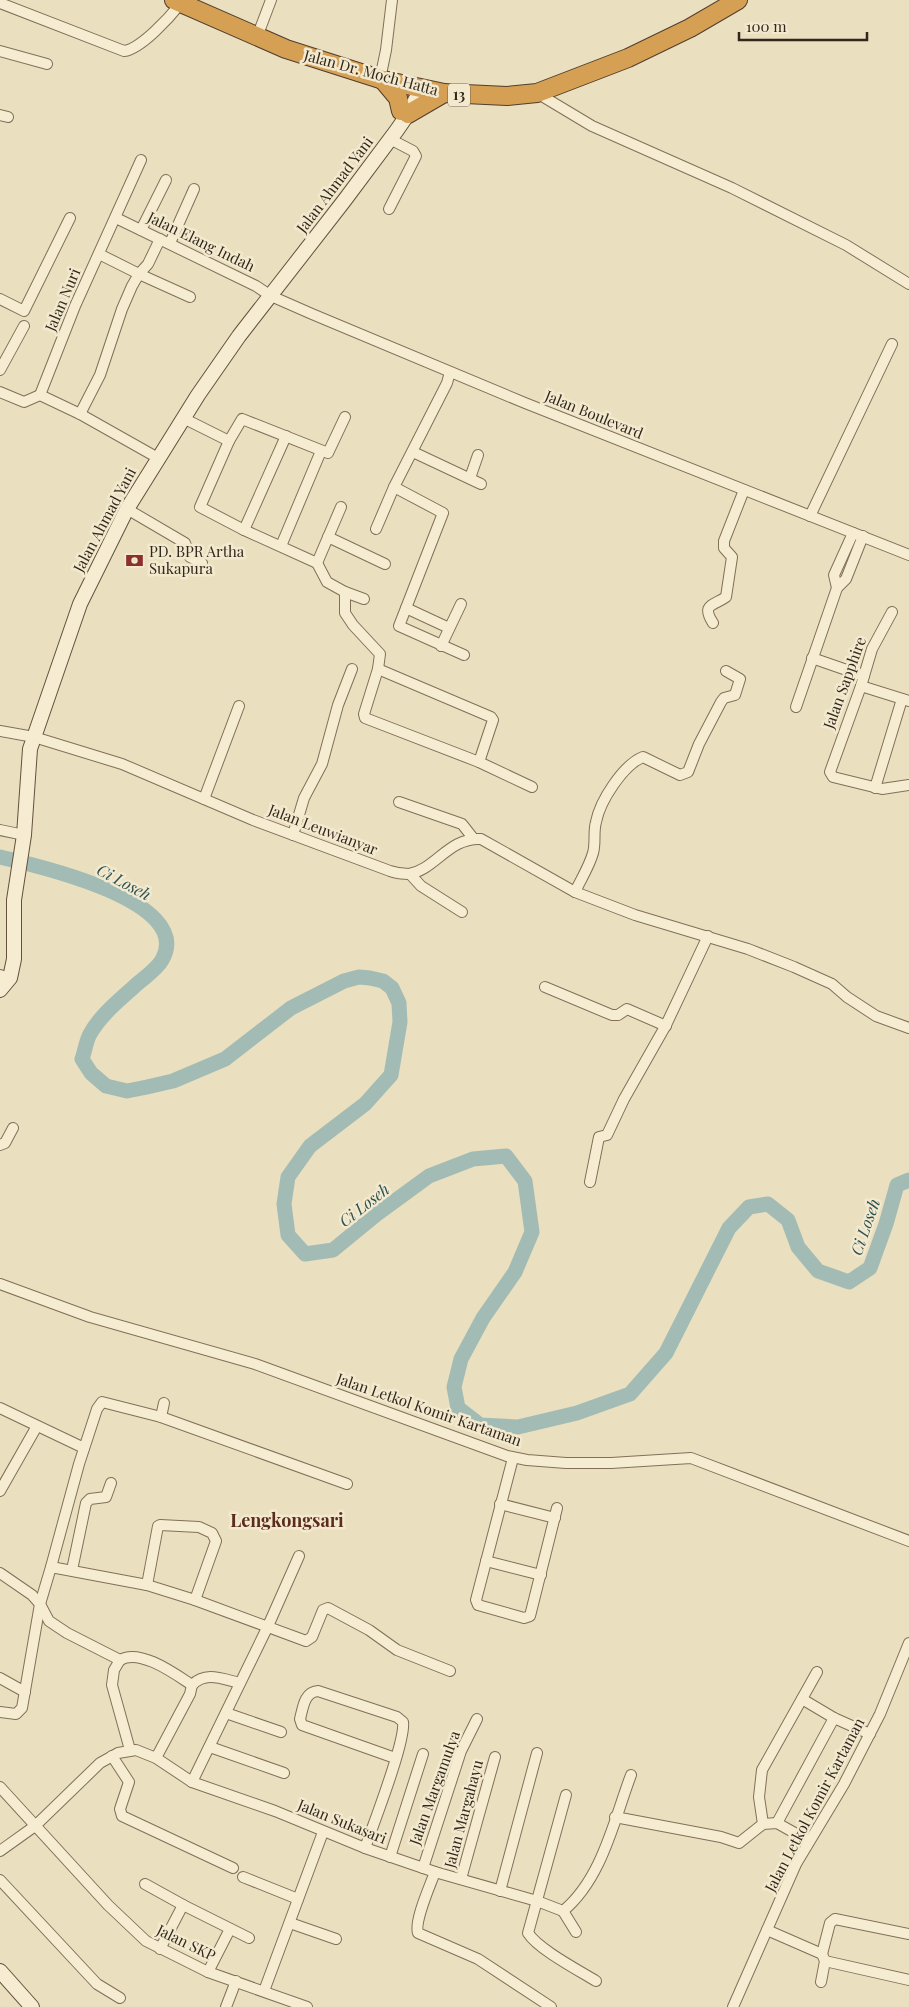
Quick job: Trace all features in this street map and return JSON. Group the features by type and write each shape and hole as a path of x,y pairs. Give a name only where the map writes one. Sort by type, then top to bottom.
{"highway":[{"name":"Jalan Dr. Moch Hatta","path":"188,4 286,49 382,79 415,88 444,93 507,96 537,93 644,51 690,28 738,0"},
{"path":"382,79 398,98 404,112 444,93"}],"street":[{"path":"257,37 271,0"},
{"path":"382,79 392,0"},
{"path":"0,3 124,51 132,49 188,4"},
{"path":"0,51 47,64"},
{"name":"Jalan Ahmad Yani","path":"0,990 14,959 13,906 23,842 29,755 80,604 127,509 183,418 239,336 393,135 415,88"},
{"path":"537,93 592,126 732,188 846,245 909,284"},
{"path":"389,209 416,156 413,151 393,135"},
{"name":"Jalan Nuri","path":"40,395 75,306 116,218 140,160"},
{"path":"141,230 166,180"},
{"path":"80,414 100,375 122,310 138,274 165,241 194,189"},
{"path":"0,299 24,311 70,218"},
{"name":"Jalan Elang Indah","path":"116,218 271,296"},
{"path":"99,254 190,297"},
{"name":"Jalan Boulevard","path":"271,296 450,372 909,555"},
{"path":"0,370 24,326"},
{"path":"810,516 892,344"},
{"path":"376,528 394,488 447,384 450,372"},
{"path":"0,392 24,402 40,395 80,414 158,458"},
{"path":"345,417 330,452 321,451 243,419 229,442 200,507 244,530 317,562 327,582 345,592 364,599"},
{"path":"183,418 229,442"},
{"path":"244,530 286,436"},
{"path":"281,546 321,451"},
{"path":"413,452 481,484"},
{"path":"470,478 478,455"},
{"path":"394,488 443,514 399,624 400,627 464,655"},
{"path":"713,623 708,615 709,607 724,598 727,593 732,557 724,548 724,541 744,490"},
{"path":"317,562 341,506"},
{"path":"127,509 185,543 190,557 202,563"},
{"path":"796,707 837,588 846,579 858,534"},
{"path":"328,538 385,564"},
{"path":"345,592 345,613 353,625 380,654 378,670 364,714 365,718 479,762 532,788"},
{"path":"441,646 461,604"},
{"path":"406,608 449,628"},
{"name":"Jalan Sapphire","path":"875,788 832,777 830,772 875,643 892,612"},
{"path":"812,658 906,700 875,788 882,789 909,785"},
{"path":"293,835 304,798 322,764 329,743 332,725 352,669"},
{"path":"378,670 491,717 492,720 479,762"},
{"path":"575,892 594,850 596,821 617,778 629,766 643,757 680,775 686,774 693,762 698,744 721,702 724,698 736,693 740,679 726,671"},
{"path":"204,799 239,706"},
{"name":"Jalan Leuwianyar","path":"0,731 34,737 122,764 293,835 390,872 410,874"},
{"path":"398,802 462,824 473,838 488,842 575,892 635,915 748,949 794,967 832,984 846,998 876,1016 909,1028"},
{"path":"0,830 23,842"},
{"path":"462,912 421,886 410,874 418,871 452,847 473,838"},
{"path":"590,1182 599,1137 607,1135 624,1099 666,1026 708,936"},
{"path":"545,987 612,1015 618,1015 628,1010 666,1026"},
{"path":"0,1146 5,1143 13,1128"},
{"name":"Jalan Letkol Komir Kartaman","path":"0,1284 90,1317 256,1364 453,1438 513,1458 566,1463 691,1458 909,1541"},
{"path":"0,1712 14,1714 19,1712 23,1705 40,1604 84,1448 101,1402 161,1417 346,1484"},
{"path":"161,1417 164,1403"},
{"path":"0,1408 84,1448"},
{"path":"0,1491 37,1426"},
{"path":"500,1504 556,1513 532,1614 528,1618 479,1606 477,1603 500,1504 513,1458"},
{"path":"72,1570 86,1502 90,1499 106,1496 111,1483"},
{"path":"147,1585 158,1526 202,1528 212,1533 216,1541 195,1600"},
{"path":"192,1782 268,1626 299,1556"},
{"path":"486,1561 541,1575"},
{"path":"51,1567 147,1585 195,1600 307,1641 312,1636 322,1610 328,1608 369,1630 396,1650 450,1671"},
{"path":"0,1573 27,1591 40,1604 49,1621 120,1660"},
{"name":"Jalan Letkol Komir Kartaman","path":"733,2007 793,1870 809,1840 844,1784 870,1734 906,1660 909,1643"},
{"path":"0,1852 35,1826 100,1763 112,1756 130,1750 112,1685 114,1670 120,1660 132,1656 144,1658 192,1686"},
{"path":"763,1824 759,1789 762,1770 817,1672"},
{"path":"156,1758 190,1694 192,1686 198,1679 206,1676 240,1683"},
{"path":"0,1678 25,1692"},
{"path":"365,1848 396,1758 403,1726 399,1718 318,1691 307,1695 299,1721 302,1725 396,1758"},
{"path":"802,1699 834,1718 870,1734"},
{"path":"226,1713 281,1732"},
{"path":"777,1823 834,1718"},
{"name":"Jalan Margamulya","path":"423,1868 461,1750 478,1719"},
{"path":"210,1747 284,1773"},
{"name":"Jalan Sukasari","path":"130,1750 139,1750 156,1758 192,1782 275,1811 365,1848 435,1872 538,1901 562,1911"},
{"path":"500,1891 537,1753"},
{"path":"390,1857 423,1754"},
{"path":"112,1756 130,1782 120,1809 122,1816 233,1868"},
{"name":"Jalan Margahayu","path":"461,1879 495,1757"},
{"path":"576,1932 562,1911 574,1900 591,1876 605,1847 631,1776"},
{"name":"Jalan SKP","path":"0,1787 108,1905 142,1938 160,1949 208,1972 307,2007"},
{"path":"566,1795 538,1901 528,1930 530,1935 552,1953 596,1981"},
{"path":"615,1817 721,1837 739,1843 744,1841 763,1824 777,1823 809,1840"},
{"path":"264,1991 323,1832"},
{"path":"435,1872 418,1922 417,1930 419,1934 478,1959 537,2003 550,2007"},
{"path":"243,1877 298,1899"},
{"path":"0,1880 98,1984 120,1998"},
{"path":"145,1884 249,1938"},
{"path":"160,1949 183,1905"},
{"path":"821,1982 829,1924 834,1919 909,1934"},
{"path":"290,1924 336,1939"},
{"path":"208,1972 230,1929"},
{"path":"767,1930 824,1957 909,1980"},
{"path":"0,1971 32,2007"},
{"path":"226,2007 236,1981"}],"waterway":[{"name":"Ci Loseh","path":"0,857 45,868 107,889 135,904 156,920 166,939 160,963 105,1013 89,1037 82,1059 91,1073 106,1086 127,1091 147,1087 173,1081 225,1059 291,1008 344,981 359,977 370,978 383,981 392,988 399,1003 400,1022 391,1075 365,1104 310,1146 288,1177 284,1204 288,1235 305,1254 333,1250 377,1214 429,1176 473,1159 506,1156 525,1181 532,1232 515,1272 483,1318 461,1359 454,1387 458,1408 480,1425 518,1427 577,1413 630,1394 666,1353 729,1228 749,1207 768,1204 788,1220 798,1247 818,1271 849,1282 870,1268 886,1224 897,1185 909,1180"}],"place":[{"name":"PD. BPR Artha Sukapura","path":"135,561"}],"district":[{"name":"Lengkongsari","path":"287,1521"}]}
